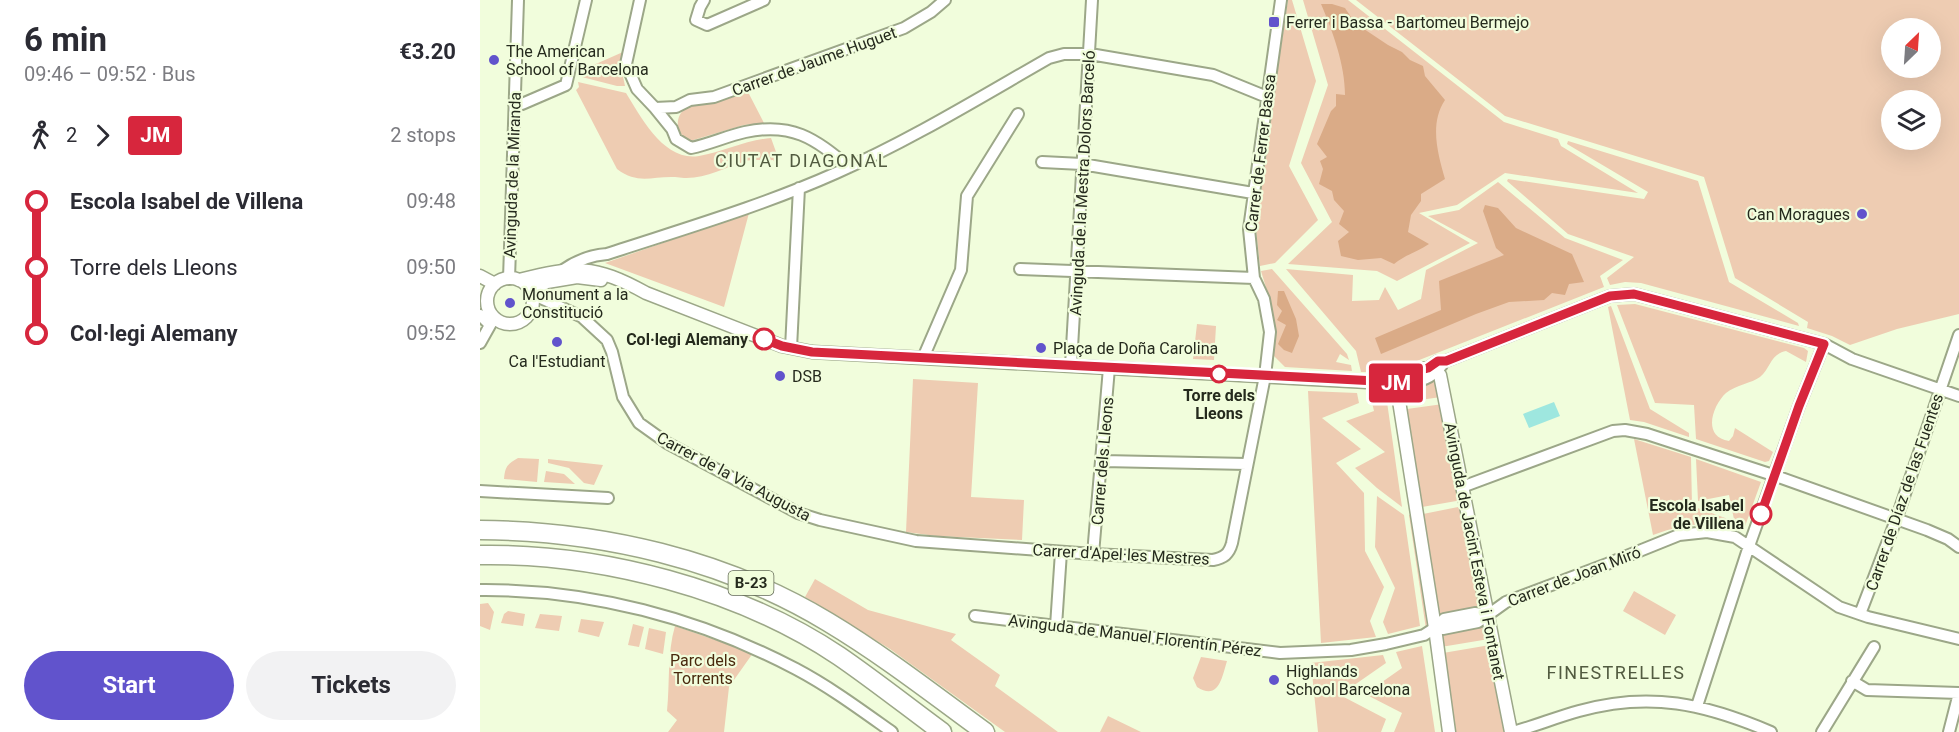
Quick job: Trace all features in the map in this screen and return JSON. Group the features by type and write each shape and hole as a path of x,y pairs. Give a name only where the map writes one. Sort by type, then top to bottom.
{"highway":[{"name":"B-23","path":"480,530 540,532 590,537 644,548 715,569 784,598 827,621 906,673 985,732"},
{"name":"B-23","path":"480,555 543,557 614,567 674,581 710,593 774,620 823,646 942,732"}],"street":[{"name":"Avinguda de la Miranda","path":"514,279 514,104 518,0"},
{"path":"514,104 522,104 566,85 586,0"},
{"path":"640,0 626,64 637,89 672,129 676,139 691,148 743,132 774,128 809,137 849,167"},
{"path":"704,0 696,20 707,25 765,0"},
{"name":"Carrer de Jaume Huguet","path":"655,108 714,97 904,28 931,12 945,0"},
{"name":"Avinguda de la Mestra Dolors Barceló","path":"1071,365 1092,0"},
{"name":"Carrer de Ferrer Bassa","path":"1265,376 1270,332 1264,299 1254,278 1249,229 1281,0"},
{"path":"563,270 573,263 598,255 607,255 704,222 799,188 849,167 923,130 1049,58 1064,54 1090,54 1213,75 1267,97"},
{"path":"672,129 675,106"},
{"path":"922,358 961,270 967,196 1018,114"},
{"path":"1042,162 1082,164 1253,193"},
{"path":"791,348 799,188"},
{"path":"601,272 596,268 597,263 607,255"},
{"path":"480,343 491,321 487,300 495,284 563,270 586,269 601,272 646,293"},
{"path":"1020,269 1254,278"},
{"path":"480,276 495,284"},
{"path":"531,292 547,282 577,277 591,278 646,293 791,348 812,352 1396,382 1403,375 1433,369 1446,361 1610,296 1634,294 1824,344 1852,359 1959,396"},
{"path":"480,315 491,321 510,324 524,320 532,308 531,292 514,279"},
{"name":"Carrer de la Via Augusta","path":"531,292 582,317 607,340 623,398 639,423 667,443 798,513 867,530"},
{"name":"Carrer de Díaz de las Fuentes","path":"1860,614 1896,520 1959,335"},
{"path":"1697,706 1749,546 1776,476 1799,406 1824,344"},
{"name":"Carrer dels Lleons","path":"1093,554 1109,368"},
{"name":"Avinguda de Jacint Esteva i Fontanet","path":"1433,369 1462,487 1512,732"},
{"name":"Carrer d'Apel·les Mestres","path":"867,530 916,542 1093,554 1220,559 1229,553 1232,543 1265,376"},
{"path":"1396,382 1449,732"},
{"path":"1462,487 1613,431 1625,430 1647,434 1776,476 1948,538 1959,546"},
{"path":"1102,461 1247,464"},
{"path":"480,491 608,498"},
{"name":"Carrer de Joan Miró","path":"1435,628 1440,621 1450,618 1475,613 1488,615 1506,602 1679,535 1707,532 1735,537 1839,607 1959,639"},
{"path":"1056,626 1061,552"},
{"path":"480,590 537,591 600,600 671,618 741,642 798,670 892,732"},
{"name":"Avinguda de Manuel Florentín Pérez","path":"975,616 1280,652 1351,650 1419,636 1435,628"},
{"path":"1822,732 1874,647"},
{"path":"1852,681 1867,690 1959,693 1949,732"},
{"path":"1512,732 1581,710 1617,703 1666,702 1697,706 1771,732"}],"green space":[{"path":"1288,0 1292,0 1316,81 1289,166 1318,220 1275,263 1260,266 1256,230 1258,200"},
{"path":"1303,0 1348,0 1504,122 1558,139 1561,146 1638,193 1505,173 1457,205 1419,213 1470,243 1397,281 1377,271 1288,264 1332,222 1301,163 1328,85"},
{"path":"1356,0 1959,0 1959,314 1897,329 1850,345 1807,328 1808,322 1735,278 1704,177 1505,116"},
{"path":"623,52 621,67 625,86 578,76 580,71"},
{"path":"578,82 626,93 655,136 675,152 686,156 699,156 771,138 780,163 776,164 773,160 749,160 708,175 692,178 632,177 617,169 576,90 579,87"},
{"path":"748,92 764,123 744,125 690,141 681,134 678,120 686,107 718,102"},
{"path":"1568,141 1698,181 1729,282 1798,323 1799,326 1641,283 1625,282 1610,285 1607,278 1634,257 1568,234 1507,181 1508,179 1644,199 1648,192 1567,144"},
{"path":"1498,182 1565,238 1623,260 1600,276 1604,287 1389,372 1361,372 1356,351 1286,269 1353,275 1352,301 1379,300 1385,287 1398,310 1421,299 1426,270 1478,243 1428,216 1459,210"},
{"path":"749,213 724,307 605,263"},
{"path":"1272,269 1347,354 1349,360 1340,354 1336,362 1351,365 1352,371 1285,367 1273,355 1272,313 1261,271"},
{"path":"1635,304 1804,348 1808,351 1806,362 1786,351 1777,355 1760,377 1726,393 1714,413 1712,427 1715,434 1729,441 1735,428 1773,452 1769,461 1765,462 1696,439 1694,405 1655,403 1617,305"},
{"path":"1611,306 1650,409 1689,433 1689,437 1644,422 1630,420 1608,307"},
{"path":"1197,324 1216,326 1214,360 1193,359"},
{"path":"913,379 978,383 971,497 1024,500 1022,540 936,536 906,532"},
{"path":"1436,382 1441,397 1406,402 1407,386"},
{"path":"1308,391 1357,393 1359,403 1322,418 1361,449 1336,463 1364,493 1365,551 1384,587 1370,621 1376,637 1321,643"},
{"path":"1370,394 1386,395 1402,507 1355,468 1385,452 1346,421 1374,411"},
{"path":"1443,404 1462,500 1422,507 1407,409"},
{"path":"1634,439 1691,457 1692,506 1728,519 1730,527 1710,524 1691,525 1653,535"},
{"path":"518,458 539,459 537,482 504,479 507,466"},
{"path":"548,459 603,465 594,485 584,483 569,468 548,463"},
{"path":"1696,459 1761,482 1744,529 1741,531 1736,529 1729,495 1698,501"},
{"path":"546,471 564,474 575,484 544,482"},
{"path":"1377,496 1404,515 1420,626 1388,634 1383,622 1395,588 1375,547"},
{"path":"1463,506 1480,605 1477,609 1441,615 1437,612 1423,514"},
{"path":"1414,514 1430,624 1426,629 1409,515"},
{"path":"815,579 868,610 956,634 951,640 1000,675 995,686 1058,732 1005,732 890,649 805,597"},
{"path":"1634,591 1676,615 1665,635 1623,611"},
{"path":"488,603 494,612 490,630 480,626 480,604"},
{"path":"508,611 525,614 523,626 501,623 504,614"},
{"path":"540,614 562,616 559,631 535,628"},
{"path":"581,619 604,622 599,637 578,632"},
{"path":"633,624 644,627 639,647 628,645"},
{"path":"1481,625 1486,629 1489,639 1441,647 1442,633"},
{"name":"Parc dels Torrents","path":"675,626 753,653 729,687 724,732 668,732 677,720 667,711 670,657"},
{"path":"649,628 666,632 663,654 645,649"},
{"path":"1490,645 1507,732 1454,732 1443,653"},
{"path":"1422,646 1435,732 1394,732 1402,713 1365,694 1402,668 1396,652"},
{"path":"1383,655 1386,663 1340,695 1386,719 1381,732 1318,732 1311,663"},
{"path":"1201,657 1227,661 1221,680 1215,689 1210,691 1197,687 1193,678"},
{"path":"1108,716 1141,732 1100,732"}],"shaded area":[{"path":"1321,4 1332,4 1345,8 1355,23 1402,52 1410,60 1423,66 1425,76 1445,100 1437,119 1436,139 1445,179 1421,194 1421,201 1411,215 1408,232 1429,244 1394,264 1381,258 1358,260 1341,256 1338,241 1349,232 1339,224 1344,211 1334,200 1332,191 1319,184 1323,169 1320,161 1327,157 1317,144 1331,111 1336,106 1336,94 1345,95 1338,49"},
{"path":"1485,205 1498,208 1516,228 1572,254 1584,282 1569,284 1565,295 1552,293 1544,300 1509,302 1381,354 1375,338 1441,310 1439,281 1504,255 1496,248 1483,211"},
{"path":"1278,291 1284,291 1296,319 1299,336 1292,353 1284,350 1278,344 1286,325 1277,320 1282,311 1277,305"}],"water":[{"path":"1554,402 1560,416 1529,428 1523,414"}],"bus line":[{"name":"JM","path":"764,339 782,346 812,352 1386,383 1396,382 1403,375 1428,368 1438,361 1446,361 1610,296 1634,294 1824,344 1799,406 1761,514"}],"place":[{"name":"Ferrer i Bassa - Bartomeu Bermejo","path":"1274,22"},
{"name":"The American School of Barcelona","path":"494,60"},
{"name":"Can Moragues","path":"1862,214"},
{"name":"Monument a la Constitució","path":"510,303"},
{"name":"Col·legi Alemany","path":"764,339"},
{"name":"Ca l'Estudiant","path":"557,342"},
{"name":"Plaça de Doña Carolina","path":"1041,348"},
{"name":"Torre dels Lleons","path":"1219,374"},
{"name":"DSB","path":"780,376"},
{"name":"Escola Isabel de Villena","path":"1761,514"},
{"name":"Highlands School Barcelona","path":"1274,680"}],"district":[{"name":"CIUTAT DIAGONAL","path":"802,161"},
{"name":"FINESTRELLES","path":"1616,673"}]}
